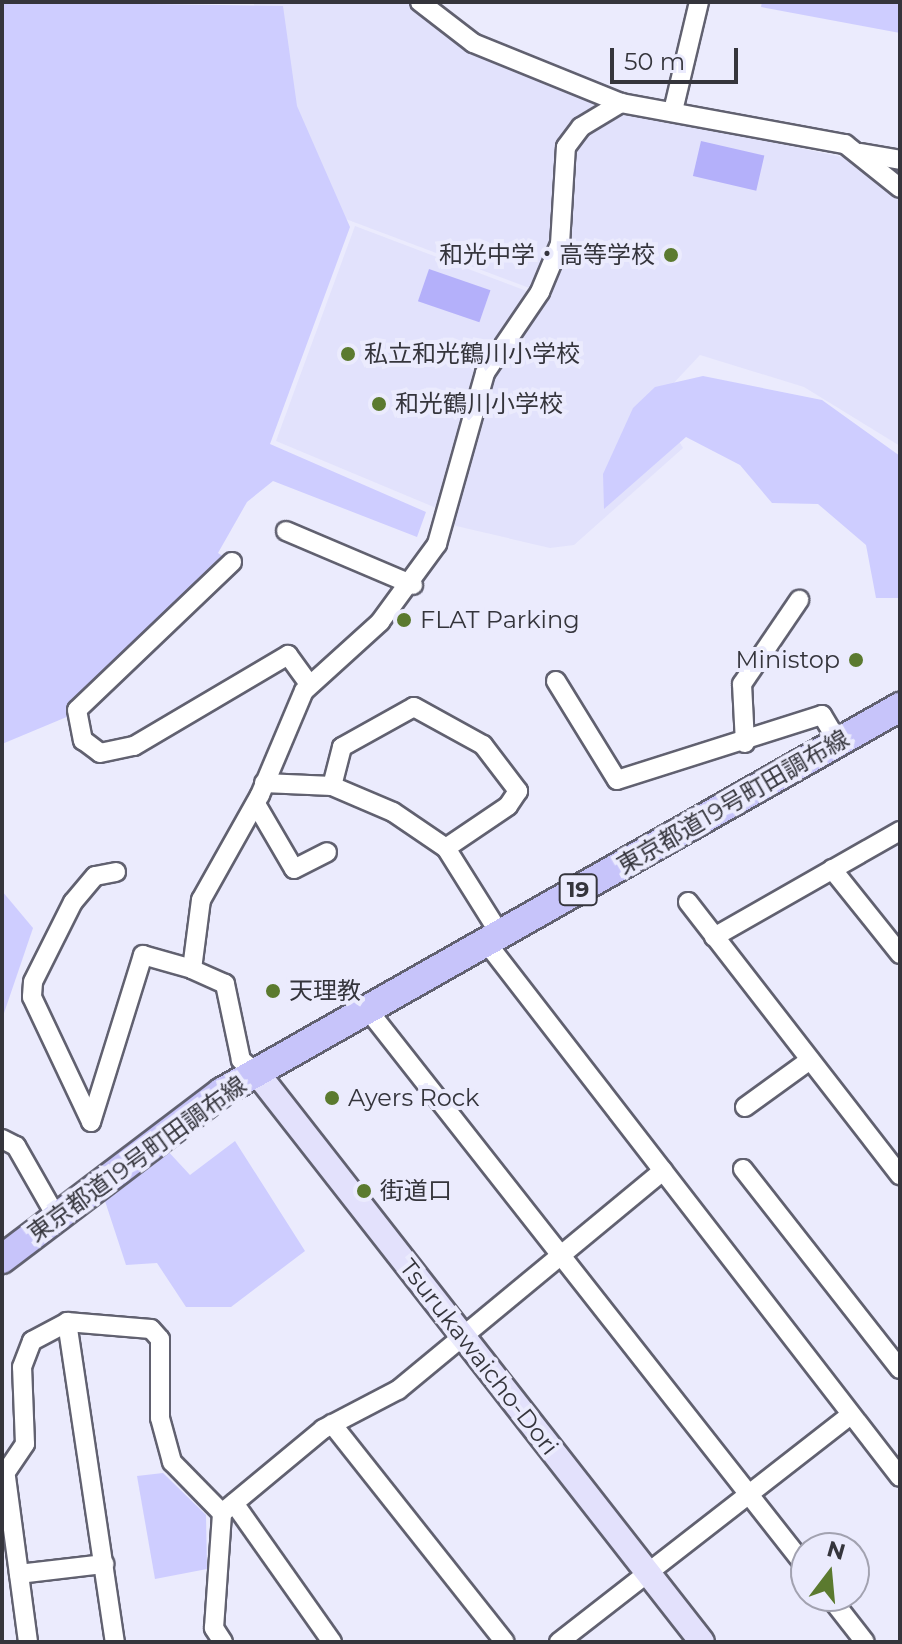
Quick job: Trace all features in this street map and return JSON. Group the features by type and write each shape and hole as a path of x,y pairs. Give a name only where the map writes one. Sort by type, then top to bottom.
{"main road":[{"name":"東京都道19号町田調布線","path":"2,1259 56,1216 257,1073 900,707"}],"street":[{"path":"420,2 473,43 621,103 810,135 861,153 900,160"},
{"path":"673,111 699,2"},
{"path":"192,969 201,900 256,804 310,685 413,585 437,544 485,373 540,292 560,244 566,147 581,127 621,103"},
{"path":"861,153 900,188"},
{"path":"286,531 413,585"},
{"path":"232,562 85,700 77,710 83,740 100,753 134,746 288,655 310,685"},
{"path":"745,743 742,684 799,600"},
{"path":"556,681 617,780 745,743 822,715 838,742"},
{"path":"332,786 342,747 414,707 483,745 518,791 508,806 446,848"},
{"path":"264,783 332,786 393,812 446,848 493,938 663,1171 900,1477"},
{"path":"256,804 294,869 327,852"},
{"path":"714,937 900,831"},
{"path":"832,869 900,954"},
{"path":"116,872 95,876 73,902 33,982 32,997 91,1122 143,955 192,969 225,984 241,1060 257,1073"},
{"path":"688,902 900,1175"},
{"path":"368,1010 790,1547"},
{"path":"745,1107 810,1060"},
{"name":"Tsurukawaicho-Dori","path":"257,1073 702,1642"},
{"path":"2,1139 16,1146 56,1216"},
{"path":"743,1169 900,1369"},
{"path":"223,1642 214,1628 228,1508 332,1424 398,1390 460,1332 663,1171"},
{"path":"67,1322 115,1642"},
{"path":"28,1642 4,1478 29,1420 25,1351 67,1322 151,1329 160,1339 160,1418 172,1462 228,1508 332,1642"},
{"path":"559,1642 851,1415"},
{"path":"332,1424 505,1642"},
{"path":"19,1574 104,1564"},
{"path":"842,1612 865,1642"}],"shaded area":[{"path":"2,2 283,6 297,106 350,227 270,444 426,512 417,537 273,481 247,502 218,553 232,562 69,716 2,744"},
{"name":"和光中学・高等学校","path":"253,2 407,2 467,50 608,107 860,161 900,193 900,446 804,387 700,355 656,402 683,448 574,545 550,548 452,525 493,377 548,295 335,215"},
{"path":"762,2 900,2 900,33 761,7"},
{"path":"701,141 764,156 756,191 693,176"},
{"name":"和光鶴川小学校","path":"355,226 529,292 478,367 441,510 276,441"},
{"path":"429,269 490,290 479,322 418,301"},
{"path":"703,376 822,400 900,456 900,598 876,598 866,545 818,504 772,503 740,465 686,437 604,509 603,474 633,408 655,387"},
{"path":"2,891 33,928 2,1019"},
{"path":"235,1141 305,1251 231,1307 186,1307 157,1263 126,1265 103,1195 165,1148 190,1175"},
{"path":"163,1473 206,1515 207,1569 155,1579 137,1476"}],"place":[{"name":"和光中学・高等学校","path":"671,255"},
{"name":"私立和光鶴川小学校","path":"348,354"},
{"name":"和光鶴川小学校","path":"379,404"},
{"name":"FLAT Parking","path":"404,620"},
{"name":"Ministop","path":"856,660"},
{"name":"天理教","path":"273,991"},
{"name":"Ayers Rock","path":"332,1098"},
{"name":"街道口","path":"364,1191"}]}
